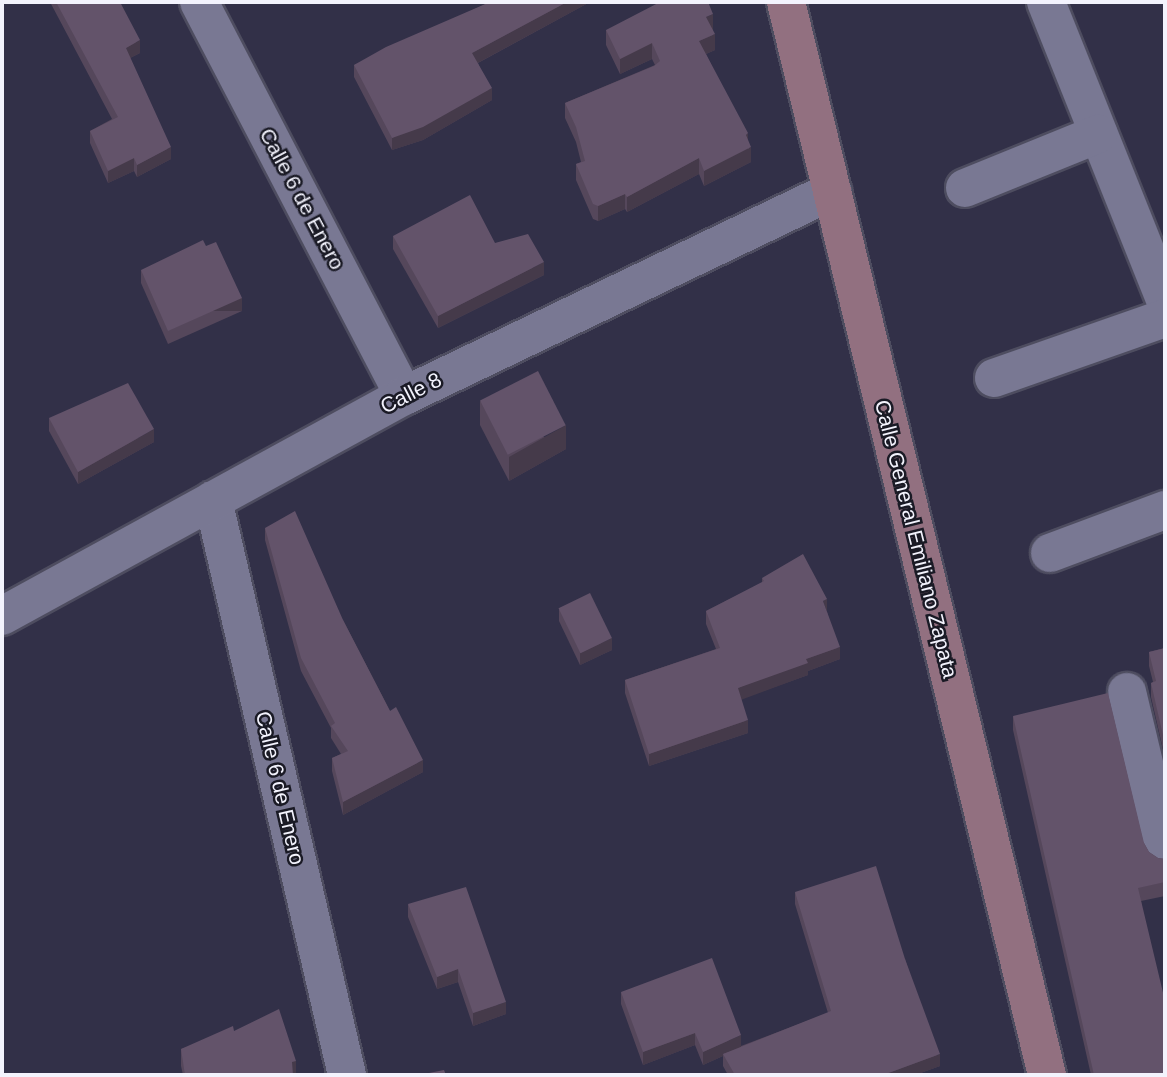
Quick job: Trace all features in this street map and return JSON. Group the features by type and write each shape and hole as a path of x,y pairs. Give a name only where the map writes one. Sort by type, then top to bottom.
{"street":[{"name":"Calle 6 de Enero","path":"199,2 404,396"},
{"name":"Calle General Emiliano Zapata","path":"786,2 1047,1075"},
{"path":"1046,2 1165,300"},
{"path":"965,188 1098,134"},
{"name":"Calle 8","path":"2,616 404,396 832,191"},
{"path":"995,378 1165,318"},
{"name":"Calle 6 de Enero","path":"213,500 347,1075"},
{"path":"1050,553 1165,510"},
{"path":"1127,692 1165,852"}],"building":[{"path":"56,2 120,2 140,40 126,48 171,147 137,165 134,158 108,171 90,131 118,117"},
{"path":"490,2 567,2 472,53 492,88 423,127 392,138 354,65 386,47"},
{"path":"660,2 708,2 713,14 706,17 715,34 699,41 748,133 746,135 751,147 704,171 699,158 627,197 625,194 598,206 593,204 576,164 585,161 576,127 565,103 654,66 660,61 652,43 620,59 606,30"},
{"path":"470,195 495,243 528,234 544,262 438,316 393,236"},
{"path":"203,240 206,246 216,242 242,298 168,331 141,270"},
{"path":"538,371 566,425 508,455 480,401"},
{"path":"128,383 154,429 78,472 49,418"},
{"path":"295,511 343,620 390,711 396,707 423,760 343,802 332,758 348,751 331,726 335,723 301,658 265,528"},
{"path":"803,554 827,599 823,601 840,647 806,659 808,663 738,688 748,720 649,754 625,680 720,648 706,611 764,581 762,578"},
{"path":"590,593 612,638 580,653 559,608"},
{"path":"1165,648 1165,744 1151,683 1156,681 1149,652"},
{"path":"1108,693 1144,843 1149,852 1165,859 1165,882 1138,888 1165,1001 1165,1075 1094,1075 1013,716"},
{"path":"876,866 905,959 940,1054 883,1075 735,1075 723,1054 831,1011 795,892"},
{"path":"466,887 506,1002 473,1013 458,969 437,977 408,904"},
{"path":"712,958 741,1035 703,1052 695,1033 643,1052 621,992"},
{"path":"279,1009 296,1061 292,1062 293,1075 185,1075 181,1049 233,1026 234,1031"},
{"path":"444,1070 446,1075 419,1075"}]}
